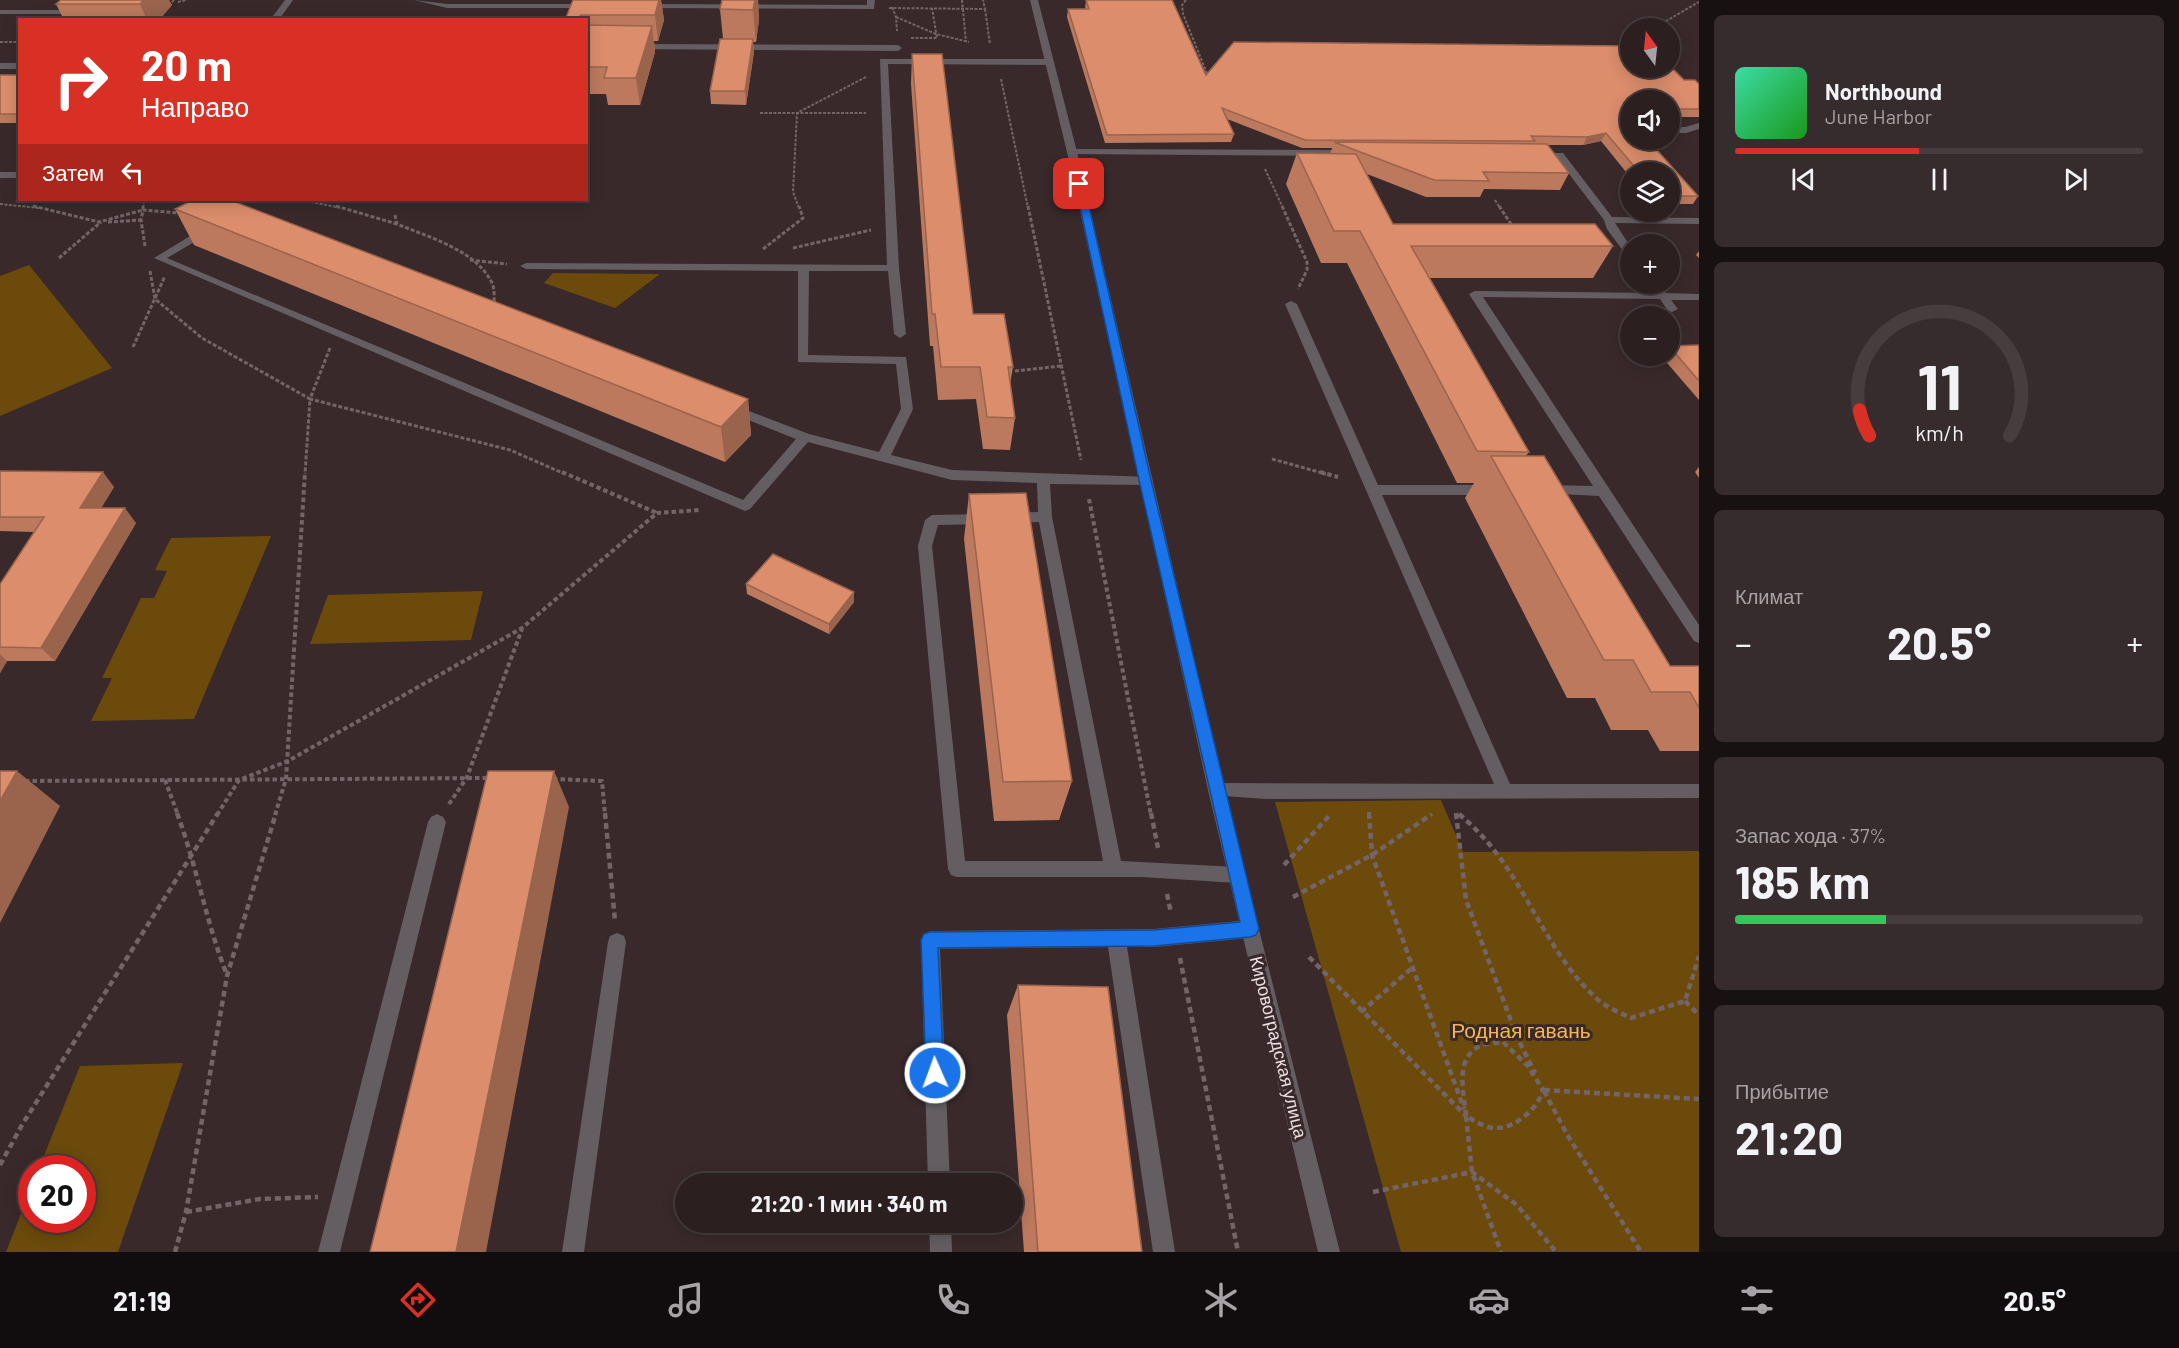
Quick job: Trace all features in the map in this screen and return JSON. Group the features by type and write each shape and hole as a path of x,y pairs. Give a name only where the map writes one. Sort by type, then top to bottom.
{"street":[{"path":"276,18 290,0"},
{"path":"418,0 447,6 598,6"},
{"name":"Кировоградская улица","path":"1034,0 1072,152 1216,790 1329,1252"},
{"path":"633,6 692,3 871,4"},
{"path":"0,12 80,12"},
{"path":"621,47 897,48"},
{"path":"900,334 893,268 883,61 1050,62"},
{"path":"0,66 18,66"},
{"path":"1680,130 1699,126"},
{"path":"1072,152 1354,153"},
{"path":"1527,155 1560,155 1609,220 1620,240"},
{"path":"0,175 18,175"},
{"path":"224,219 159,258 745,506 805,437"},
{"path":"1609,220 1699,221"},
{"path":"526,266 893,268"},
{"path":"804,269 802,359 902,360 907,409 883,457"},
{"path":"1699,297 1475,294 1699,637"},
{"path":"1663,296 1670,306"},
{"path":"1291,304 1505,790"},
{"path":"725,406 805,437 952,475 1086,481 1145,480"},
{"path":"1043,479 1045,517 1114,870"},
{"path":"1373,490 1502,490"},
{"path":"1535,490 1604,491"},
{"path":"1045,517 932,520 925,546 957,869 1163,871 1237,875"},
{"path":"1216,790 1699,791"},
{"path":"329,1252 437,822"},
{"path":"939,1173 930,940 1176,937 1250,929"},
{"path":"1116,939 1164,1252"},
{"path":"573,1252 617,942"},
{"path":"940,1233 941,1252"}],"path":[{"path":"178,2 186,0"},
{"path":"887,0 896,17 897,48"},
{"path":"962,0 966,42"},
{"path":"982,46 990,48 983,0"},
{"path":"1186,0 1182,5 1183,14 1209,77"},
{"path":"1671,18 1699,2"},
{"path":"871,4 893,8 985,9"},
{"path":"897,38 937,38 932,8"},
{"path":"896,17 936,34 974,44"},
{"path":"0,42 18,42"},
{"path":"1613,49 1620,45"},
{"path":"997,63 1086,481 1238,1252"},
{"path":"797,113 883,69"},
{"path":"760,113 885,113"},
{"path":"750,268 752,257 803,218 793,192 797,113"},
{"path":"1264,166 1307,262 1307,270"},
{"path":"1495,200 1513,227"},
{"path":"144,201 141,220 147,254"},
{"path":"312,201 397,224 457,251 479,267 492,283 495,316"},
{"path":"392,201 397,224"},
{"path":"0,204 27,205 99,222 141,220"},
{"path":"59,258 99,222 143,210 178,213 189,210"},
{"path":"786,249 891,226"},
{"path":"469,260 526,266"},
{"path":"133,347 170,263"},
{"path":"149,265 155,299 202,338 310,399 510,450 657,513 745,506"},
{"path":"175,1252 186,1212 227,976 286,779 310,399 336,333"},
{"path":"1016,371 1061,366"},
{"path":"1272,459 1338,477"},
{"path":"0,1165 22,1125 239,780 288,761 522,628 657,513"},
{"path":"437,822 467,777 522,628"},
{"path":"24,781 501,778"},
{"path":"546,779 602,780 617,942"},
{"path":"165,780 192,854 211,934 227,976"},
{"path":"1284,865 1359,791 1367,796 1372,855 1466,1116"},
{"path":"1293,897 1372,855 1467,791"},
{"path":"1450,801 1456,812 1466,900 1517,1036 1568,1136 1641,1252"},
{"path":"1456,812 1478,828 1514,880 1560,955 1596,998 1631,1018 1685,1001"},
{"path":"1685,1001 1699,956"},
{"path":"1309,957 1466,1116 1490,1128 1509,1127 1540,1103 1543,1090 1528,1066 1503,1042 1480,1046 1468,1055 1462,1075 1466,1116 1472,1172 1501,1252"},
{"path":"1361,1012 1412,968"},
{"path":"1685,1001 1699,1015"},
{"path":"1543,1090 1699,1099"},
{"path":"1373,1192 1472,1172 1517,1205 1556,1252"},
{"path":"186,1212 260,1199 343,1196"}],"green space":[{"path":"29,265 112,368 0,416 0,276"},
{"path":"553,273 660,274 615,308 544,283"},
{"path":"271,536 194,719 91,721 112,678 102,678 141,598 154,598 167,571 155,570 171,538"},
{"path":"483,591 471,640 310,644 328,595"},
{"name":"Родная гавань","path":"1441,800 1463,852 1699,851 1699,1252 1401,1252 1275,802"},
{"path":"183,1063 118,1252 6,1252 18,1221 18,1233 96,1233 96,1155 44,1155 80,1066"}],"building":[{"path":"61,0 144,0 140,4 56,4"},
{"path":"573,0 659,0 655,15 581,15 579,18 566,18"},
{"path":"722,0 755,0 753,10 720,9"},
{"path":"1086,0 1172,0 1206,75 1234,42 1620,46 1620,78 1680,78 1680,76 1684,80 1695,80 1699,84 1699,109 1680,109 1680,90 1620,90 1620,150 1606,133 1587,137 1531,136 1535,141 1305,140 1222,108 1234,134 1107,135 1068,9 1089,9"},
{"path":"588,25 652,26 636,78 604,78 607,67 588,67"},
{"path":"720,39 753,39 745,91 710,91"},
{"path":"912,54 942,54 973,314 1004,314 1013,367 1008,367 1015,418 987,417 980,367 941,367 935,314 932,314"},
{"path":"0,75 18,75 18,114 0,114"},
{"path":"1334,142 1547,144 1569,173 1483,172 1489,181 1434,180"},
{"path":"1620,150 1657,150 1668,162 1631,162"},
{"path":"1297,153 1356,154 1393,224 1595,224 1613,246 1411,246 1529,452 1477,451 1360,231 1334,231"},
{"path":"1680,176 1698,196 1680,196"},
{"path":"191,201 233,201 748,399 721,427 175,209"},
{"path":"1698,345 1699,381 1680,359 1680,346"},
{"path":"1491,456 1544,456 1670,666 1699,666 1699,708 1690,692 1651,692 1633,660 1604,660"},
{"path":"0,471 103,472 80,508 125,508 41,648 0,647 0,584 44,517 0,517"},
{"path":"1026,493 1072,781 1003,782 969,494"},
{"path":"773,554 854,592 829,624 746,584"},
{"path":"0,771 17,771 0,801"},
{"path":"488,771 554,771 456,1252 370,1252"},
{"path":"1018,985 1108,987 1142,1252 1038,1252"}],"route":[{"path":"935,1073 930,940 1154,938 1250,929 1216,790 1079,184"}]}
